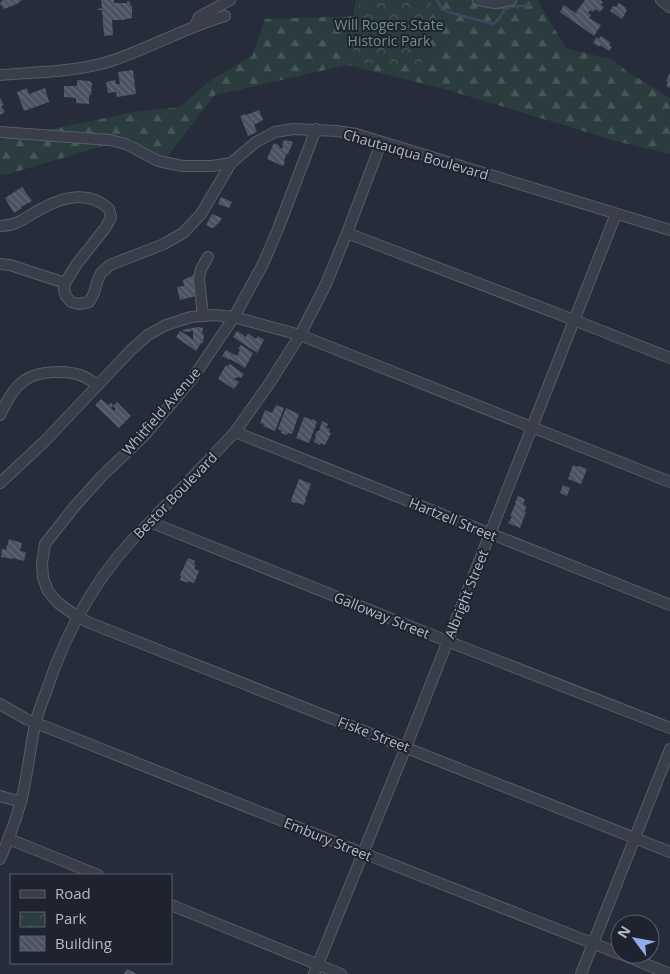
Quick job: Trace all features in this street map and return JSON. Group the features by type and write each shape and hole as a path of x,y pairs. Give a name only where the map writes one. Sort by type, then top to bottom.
{"street":[{"path":"194,26 199,17 230,0"},
{"path":"478,0 495,3 511,0"},
{"path":"660,0 670,7"},
{"path":"0,75 58,70 112,61 194,26 225,16"},
{"name":"Chautauqua Boulevard","path":"65,283 64,290 71,302 79,304 89,302 101,273 110,265 164,244 183,233 201,214 231,164 256,142 274,132 293,129 316,129 356,134 670,230"},
{"name":"Whitfield Avenue","path":"78,617 58,603 48,591 43,578 42,563 46,544 75,506 102,476 144,435 192,380 234,317 263,264 316,129"},
{"path":"0,132 110,140 126,144 158,161 183,166 231,164"},
{"name":"Bestor Boulevard","path":"0,859 9,839 21,802 36,723 54,667 78,617 96,586 116,559 136,535 235,432 269,384 300,335 326,284 348,233 381,143"},
{"path":"0,226 11,226 26,219 41,208 57,201 73,198 87,197 102,202 109,209 111,218 106,228 76,265 65,283 10,265 0,264"},
{"name":"Albright Street","path":"316,969 406,747 616,214"},
{"path":"348,233 670,358"},
{"path":"203,316 199,279 201,269 208,257"},
{"path":"0,484 45,441 131,350 148,335 166,325 191,317 214,315 234,317 300,335 670,482"},
{"path":"0,415 13,393 25,380 42,373 59,372 84,376 98,386"},
{"name":"Hartzell Street","path":"235,432 670,605"},
{"name":"Galloway Street","path":"150,522 670,728"},
{"name":"Fiske Street","path":"78,617 670,852"},
{"name":"Embury Street","path":"0,704 36,723 610,950"},
{"path":"581,974 670,749"},
{"path":"0,796 21,802"},
{"path":"9,839 96,874"},
{"path":"172,905 316,969 341,974"},
{"name":"Embury Street","path":"645,964 670,974"}],"green space":[{"path":"356,0 537,0 566,48 613,60 628,72 670,98 670,154 623,143 441,88 347,65 215,95 166,158 150,153 131,138 0,175 0,140 134,112 180,107 208,82 252,56 265,19 353,16"},
{"name":"Will Rogers State Historic Park","path":"360,0 431,0 422,65 352,63"}],"building":[{"path":"3,0 22,0 4,9 0,4"},
{"path":"101,0 114,0 114,3 127,3 129,1 132,6 132,18 112,20 113,35 104,36 102,10 98,10 102,8"},
{"path":"585,0 600,0 603,2 601,5 604,7 600,12 595,9 593,12 590,10 588,13 591,15 589,18 601,25 594,36 560,12 564,5 577,14 576,12"},
{"path":"619,3 627,10 622,19 610,11 613,6 616,7"},
{"path":"601,36 611,43 609,45 612,47 609,51 593,43 597,37 599,39"},
{"path":"133,70 136,94 117,97 116,92 108,93 106,82 115,80 116,84 120,84 118,72"},
{"path":"670,73 670,88 666,86 668,82 666,81"},
{"path":"77,80 90,81 92,83 89,104 76,103 76,98 64,97 64,86 77,86"},
{"path":"27,88 29,94 45,88 49,102 24,111 17,92"},
{"path":"0,98 4,105 1,106 5,112 0,115"},
{"path":"259,110 263,120 254,125 257,132 248,136 240,116"},
{"path":"284,140 293,142 283,166 267,159 274,143 282,149"},
{"path":"22,187 32,201 14,213 5,198"},
{"path":"221,197 232,202 229,208 218,204"},
{"path":"212,214 222,218 212,228 206,225"},
{"path":"196,274 194,285 196,296 180,300 177,287 184,286 183,280"},
{"path":"197,327 203,328 202,334 204,334 203,343 201,343 196,351 176,337 180,331 193,340 193,331 184,332 182,330"},
{"path":"237,331 246,337 248,333 256,339 258,336 264,340 257,353 233,337"},
{"path":"241,345 253,353 245,368 222,356 226,350 237,356 240,350 238,348"},
{"path":"230,364 244,374 241,378 233,378 239,382 234,389 218,379 226,365"},
{"path":"101,399 108,405 111,403 113,405 111,408 114,411 116,409 113,406 117,402 131,416 119,428 95,405"},
{"path":"276,405 284,408 275,431 260,423 265,410 272,413"},
{"path":"286,408 299,414 292,434 288,433 287,435 281,433 282,431 278,429"},
{"path":"304,417 317,422 309,443 296,438"},
{"path":"322,421 328,424 326,428 330,429 329,432 331,433 325,445 314,442 315,435 319,431"},
{"path":"573,465 587,469 581,484 568,479"},
{"path":"299,479 311,484 304,505 292,502 291,500"},
{"path":"563,485 570,488 567,496 560,493"},
{"path":"518,496 525,499 523,504 527,507 524,511 526,512 520,528 508,523 512,517 510,516"},
{"path":"9,539 22,543 20,551 26,552 24,561 1,557 2,549 6,550"},
{"path":"188,558 195,561 194,569 199,571 194,583 180,580 180,575"},
{"path":"127,969 137,974 124,974"}],"waterway":[{"path":"437,0 442,9 448,12 493,24 505,9 531,5"}]}
